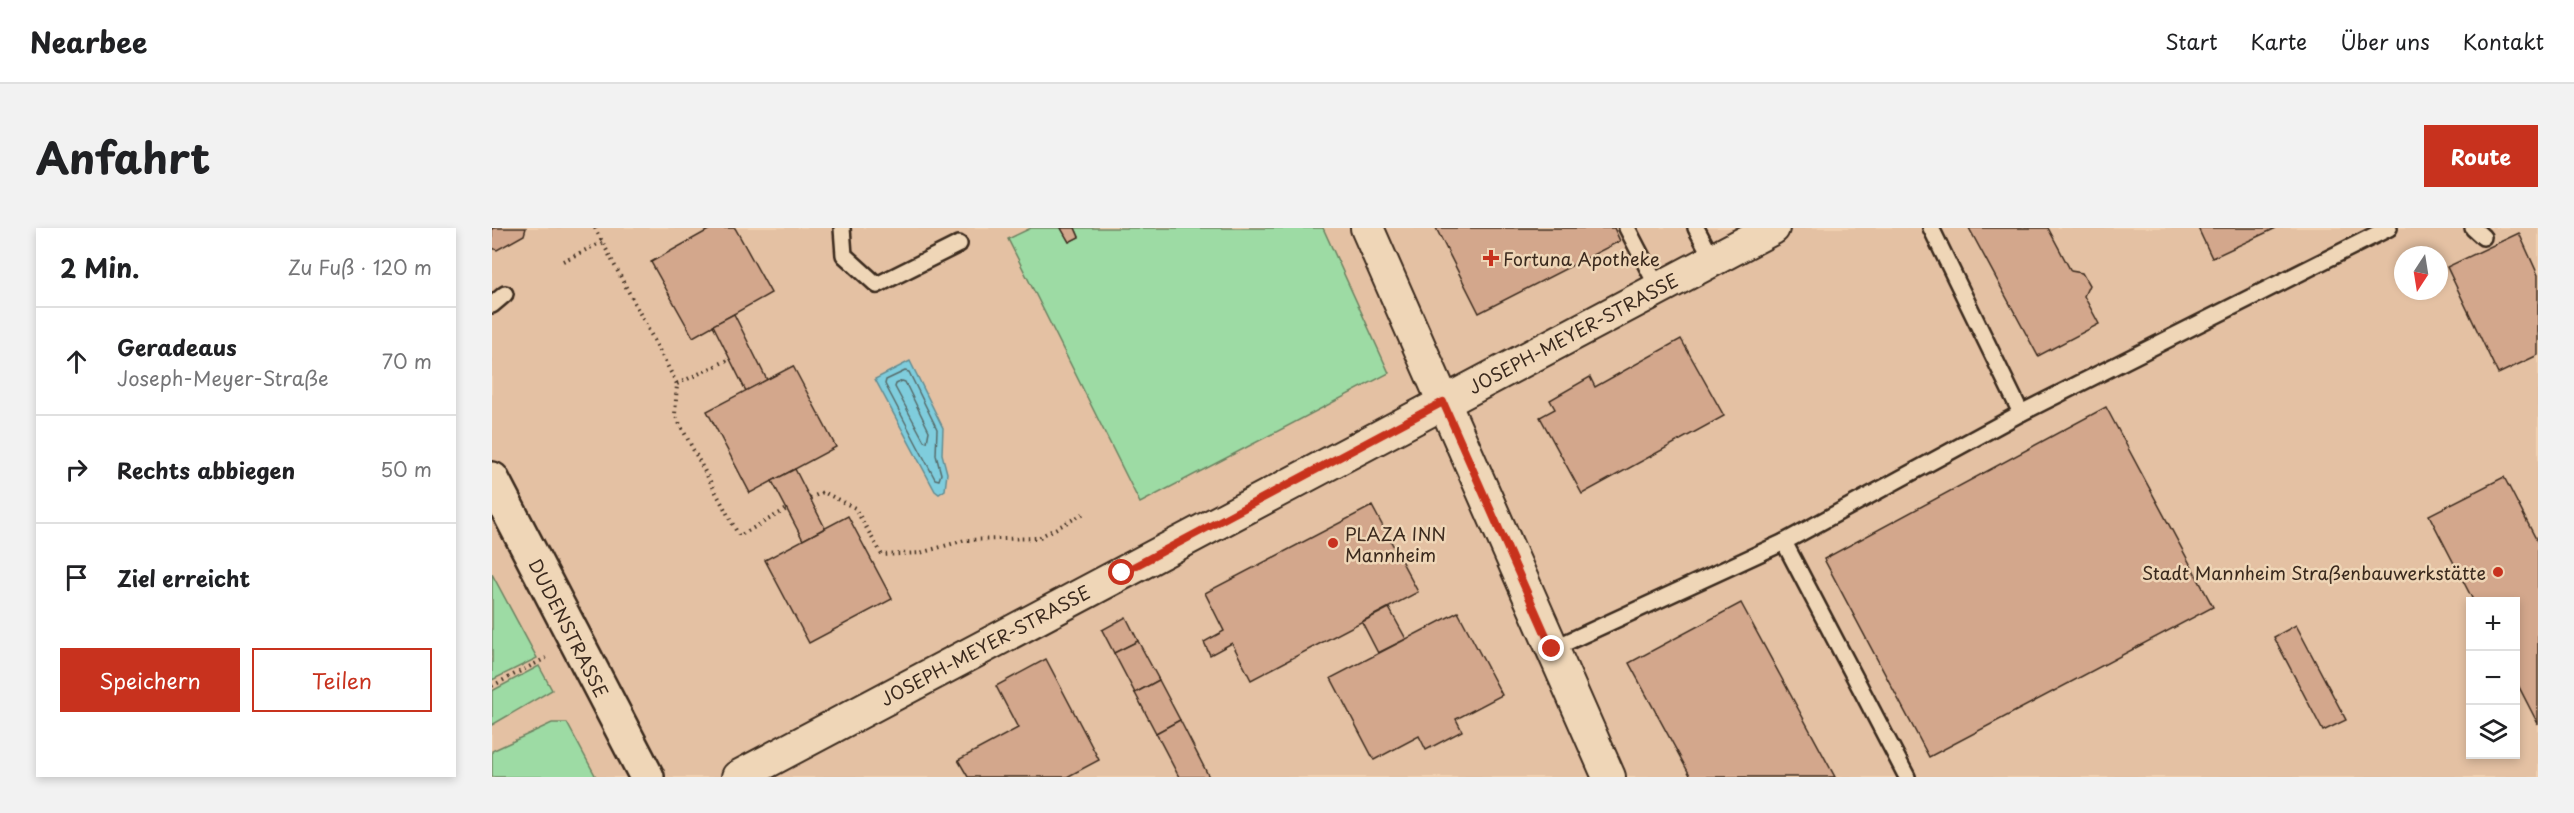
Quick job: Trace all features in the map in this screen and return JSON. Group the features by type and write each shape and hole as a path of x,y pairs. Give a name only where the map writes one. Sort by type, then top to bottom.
{"street":[{"path":"1366,228 1609,777"},
{"name":"JOSEPH-MEYER-STRASSE","path":"738,777 1773,228"},
{"name":"DUDENSTRASSE","path":"492,479 647,777"}],"lane":[{"path":"842,228 844,255 877,285 959,244"},
{"path":"1627,228 1658,288"},
{"path":"1696,228 1713,260"},
{"path":"1931,228 2021,413"},
{"path":"1552,649 1784,542 2021,413 2389,228"},
{"path":"492,305 505,294"},
{"path":"1784,542 1906,777"}],"path":[{"path":"595,228 677,384 675,415 739,536 787,509"},
{"path":"562,261 602,242"},
{"path":"677,384 730,358"},
{"path":"810,498 823,492 855,508 882,555 920,553 965,540 1038,538 1083,514"},
{"path":"492,686 546,658"}],"shaded area":[{"path":"492,228 2538,228 2538,777 492,777"}],"green space":[{"path":"1031,228 1061,228 1069,242 1079,237 1075,228 1323,228 1389,373 1140,503 1008,239"},
{"path":"492,574 537,658 492,680"},
{"path":"539,666 552,690 492,725 492,691"},
{"path":"552,723 567,723 596,777 492,777 492,751"}],"water":[{"path":"910,361 943,428 942,454 947,473 945,490 939,494 935,491 875,379"}],"building":[{"path":"492,228 526,228 524,235 497,250 492,248"},
{"path":"712,228 735,228 771,293 693,337 651,262"},
{"path":"1061,228 1075,228 1079,237 1069,242"},
{"path":"1436,228 1614,228 1620,241 1479,313"},
{"path":"1969,228 2048,228 2071,271 2082,273 2089,285 2084,296 2099,324 2038,356"},
{"path":"2198,228 2276,228 2212,258"},
{"path":"2519,233 2538,275 2538,355 2498,374 2448,267"},
{"path":"734,314 767,380 746,391 713,325"},
{"path":"1681,339 1724,416 1582,494 1540,417 1555,409 1550,400 1590,377 1595,387"},
{"path":"793,366 836,447 750,493 707,411"},
{"path":"2106,407 2213,607 1929,757 1824,559"},
{"path":"795,469 825,528 803,540 772,481"},
{"name":"Stadt Mannheim Straßenbauwerkstätte","path":"2504,477 2538,543 2538,724 2520,689 2520,597 2471,597 2429,515"},
{"path":"1372,506 1418,592 1251,680 1232,643 1210,655 1204,642 1224,631 1205,593"},
{"path":"848,516 892,599 809,643 765,560"},
{"path":"1741,603 1835,777 1691,777 1629,663"},
{"path":"1389,608 1406,639 1378,653 1362,622"},
{"path":"1458,612 1502,695 1456,719 1462,731 1426,750 1419,736 1374,760 1331,678"},
{"path":"1126,617 1138,641 1114,653 1102,630"},
{"path":"2296,625 2346,720 2323,731 2274,637"},
{"path":"1138,641 1159,680 1135,693 1114,653"},
{"path":"1046,659 1099,760 1067,777 968,777 958,760 1018,728 996,686"},
{"path":"1159,680 1180,720 1156,733 1135,693"},
{"path":"1180,720 1209,777 1179,777 1156,733"}],"place":[{"name":"Fortuna Apotheke","path":"1491,258"},
{"name":"PLAZA INN Mannheim","path":"1333,543"},
{"name":"Stadt Mannheim Straßenbauwerkstätte","path":"2498,572"}],"route":[{"path":"1122,573 1443,402 1552,649"}]}
